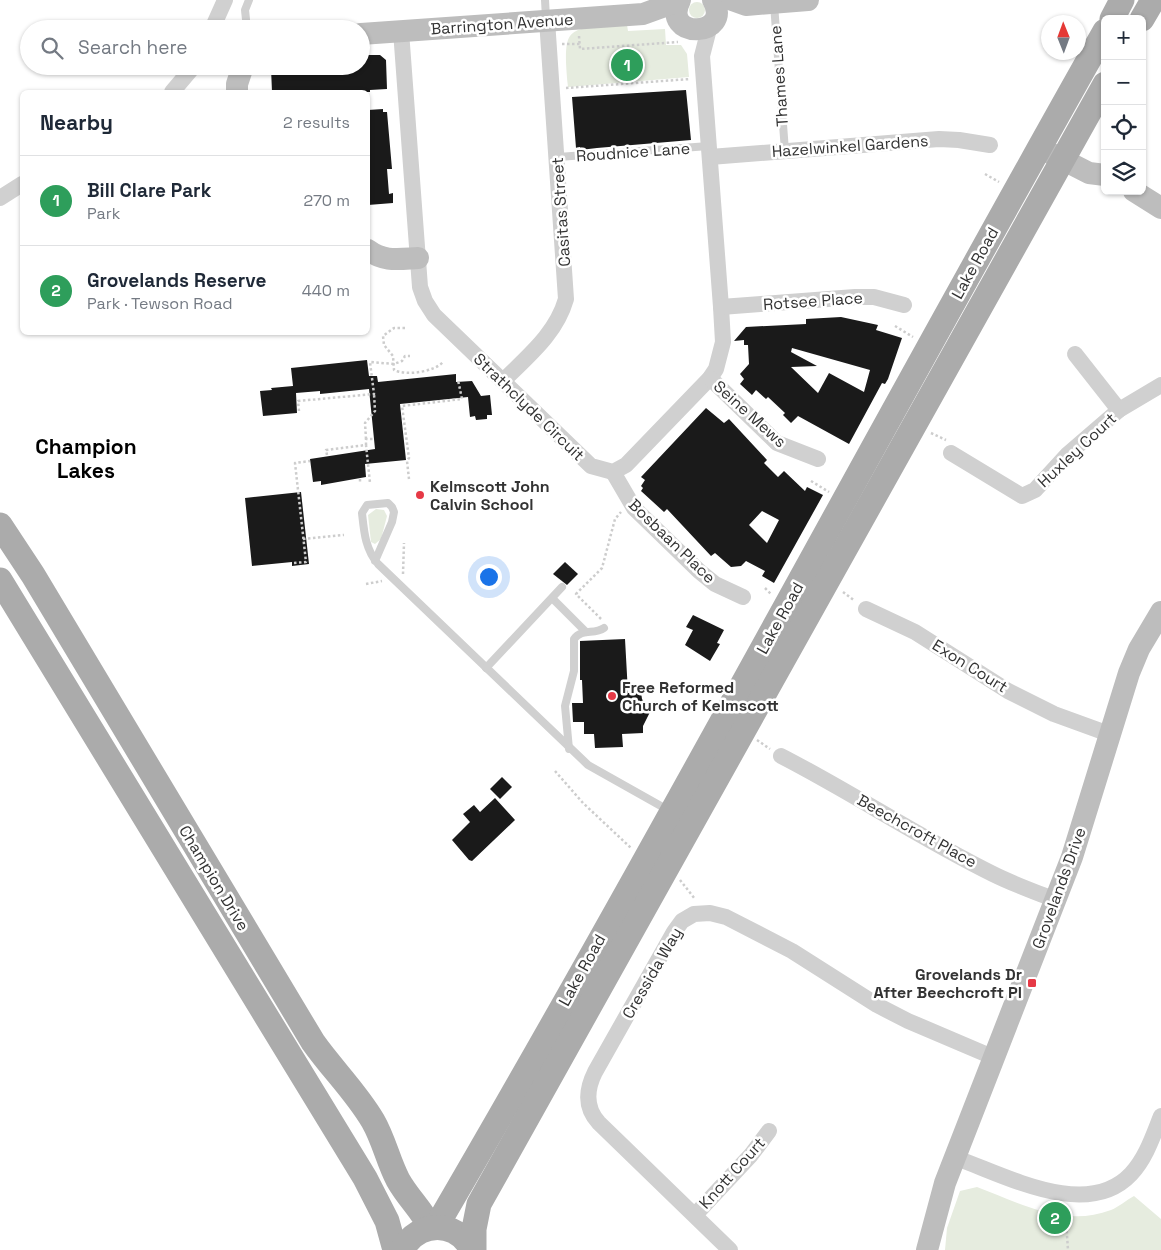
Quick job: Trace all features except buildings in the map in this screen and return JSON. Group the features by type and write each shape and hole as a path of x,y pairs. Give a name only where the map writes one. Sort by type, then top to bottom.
{"main road":[{"path":"1114,15 1122,0"},
{"path":"1144,15 1153,0"},
{"name":"Lake Road","path":"433,1227 671,812 1101,38"},
{"name":"Lake Road","path":"473,1250 476,1217 480,1204 1101,91"},
{"name":"Champion Drive","path":"0,524 33,575 313,1042 327,1062 364,1106 382,1136 398,1181 410,1198 423,1211 433,1227"},
{"name":"Champion Drive","path":"0,580 365,1178 387,1220 395,1250"},
{"path":"671,812 692,825"},
{"path":"402,1250 413,1236 433,1227 455,1231 467,1241 473,1250"}],"street":[{"path":"216,20 225,0"},
{"path":"613,472 626,465 710,378 716,368 723,342 722,307 702,56 694,18 739,2 808,0"},
{"name":"Barrington Avenue","path":"370,33 401,31 546,10 694,18"},
{"name":"Casitas Street","path":"503,381 551,333 558,322 566,299 558,157 546,10"},
{"name":"Strathclyde Circuit","path":"401,31 418,258 421,289 425,301 434,315 591,466 613,472"},
{"path":"174,90 186,75"},
{"path":"236,90 240,75"},
{"name":"Hazelwinkel Gardens","path":"710,152 785,151 939,140 959,140 990,145"},
{"path":"1043,140 1066,153 1096,161 1101,168"},
{"path":"0,198 20,185"},
{"path":"1143,195 1159,202"},
{"path":"370,252 377,257 388,260 418,258"},
{"name":"Rotsee Place","path":"722,307 855,297 874,297 904,305"},
{"path":"1076,354 1119,410"},
{"name":"Seine Mews","path":"710,378 778,443 818,459"},
{"name":"Huxley Court","path":"951,454 1022,496 1035,490 1068,454 1119,410 1161,386"},
{"name":"Bosbaan Place","path":"613,472 627,500 699,571 715,584 743,597"},
{"name":"Exon Court","path":"866,609 915,632 1008,691 1054,714 1109,734"},
{"name":"Grovelands Drive","path":"927,1250 938,1205 1072,857 1109,734 1139,649 1161,612"},
{"name":"Beechcroft Place","path":"781,756 826,779 938,845 994,874 1056,900"},
{"name":"Cressida Way","path":"730,1250 595,1119 590,1110 588,1097 588,1090 595,1072 674,932 688,917 710,913 743,925 792,951 892,1013 944,1038 995,1058"},
{"path":"956,1158 1040,1189 1075,1196 1107,1191 1131,1174 1148,1150 1161,1116"},
{"name":"Knott Court","path":"695,1215 751,1156 769,1131"}],"lane":[{"path":"246,20 245,10 250,0"},
{"name":"Thames Lane","path":"774,1 785,151"},
{"name":"Roudnice Lane","path":"558,157 710,152"},
{"path":"375,561 394,516 392,507 388,503 372,503 364,507 363,510 366,541 375,561 569,749 598,772 671,812"},
{"path":"486,668 553,599 562,587"},
{"path":"553,599 586,632"},
{"path":"569,749 565,706 574,670 574,639 578,634 599,632 601,625"}],"path":[{"path":"562,44 580,44 580,49 694,18"},
{"path":"564,89 692,79"},
{"path":"985,174 1000,182"},
{"path":"895,326 916,338"},
{"path":"405,328 394,328 383,336 384,345 392,356 394,370 405,373 428,369 443,362"},
{"path":"370,483 365,423 375,411 370,362 392,364 402,361 405,356 410,356"},
{"path":"409,479 407,461 409,458 402,406 462,399 458,380"},
{"path":"299,411 298,401 374,394"},
{"path":"923,430 946,439 951,454"},
{"path":"366,439 374,439"},
{"path":"327,455 326,450 366,445"},
{"path":"294,563 306,562 295,463 310,462"},
{"path":"360,479 360,484"},
{"path":"811,481 835,496"},
{"path":"601,625 601,619 576,594 602,568 615,519 626,508"},
{"path":"303,539 344,535"},
{"path":"403,580 404,543"},
{"path":"366,584 387,580"},
{"path":"836,587 866,609"},
{"path":"752,737 781,756"},
{"path":"555,771 583,803 633,850"},
{"path":"675,876 683,882 699,904"},
{"path":"1065,1205 1068,1250"}],"shaded area":[{"path":"697,2 705,10 697,18 689,10"},
{"path":"627,25 628,31 665,29 666,45 681,45 687,54 689,77 568,87 566,50 568,40 573,33 580,29 592,27"},
{"path":"376,509 384,510 387,516 381,539 375,544 371,542 368,515"},
{"path":"977,1187 1043,1211 1059,1215 1076,1216 1094,1215 1111,1210 1134,1196 1161,1219 1161,1250 945,1250 947,1228 960,1191"}],"place":[{"name":"Bill Clare Park","path":"627,65"},
{"name":"Kelmscott John Calvin School","path":"420,495"},
{"name":"Free Reformed Church of Kelmscott","path":"612,696"},
{"name":"Grovelands Dr After Beechcroft Pl","path":"1032,983"},
{"name":"Grovelands Reserve","path":"1055,1218"}],"district":[{"name":"Champion Lakes","path":"86,458"}]}
